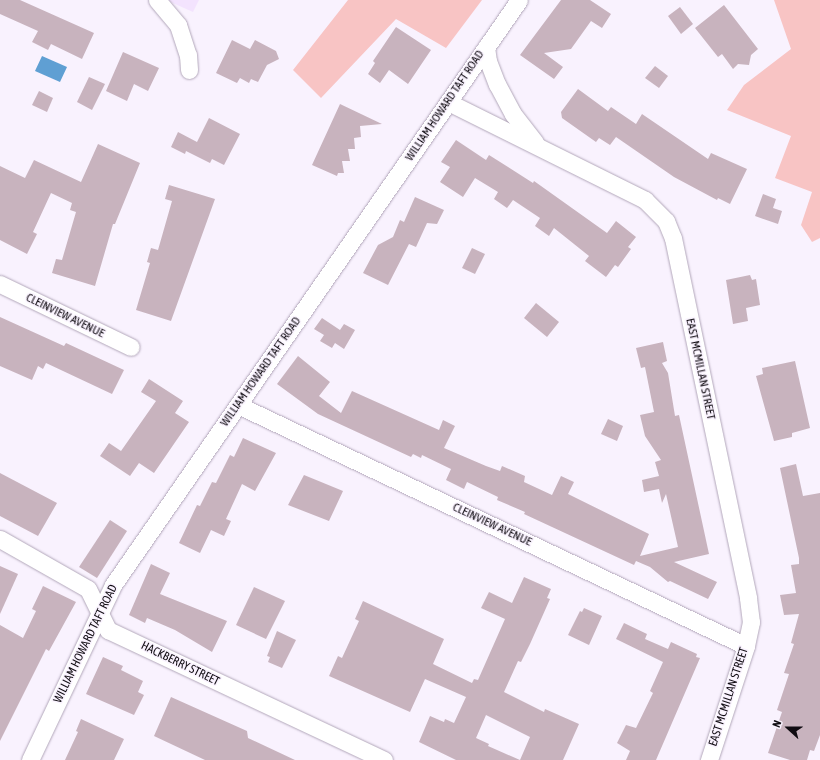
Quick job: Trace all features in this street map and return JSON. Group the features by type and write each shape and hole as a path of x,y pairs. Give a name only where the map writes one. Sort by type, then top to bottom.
{"street":[{"path":"157,0 178,26 188,55 189,70"},
{"name":"WILLIAM HOWARD TAFT ROAD","path":"30,760 101,610 114,586 519,0"},
{"path":"486,47 488,61 497,84 513,114 537,145"},
{"name":"EAST MCMILLAN STREET","path":"448,102 645,200 666,221 673,238 748,598 751,622 746,646 709,760"},
{"name":"CLEINVIEW AVENUE","path":"0,284 131,347"},
{"name":"CLEINVIEW AVENUE","path":"238,405 746,646"},
{"name":"HACKBERRY STREET","path":"0,539 88,589 101,610 108,630 384,760"}],"shaded area":[{"path":"166,0 199,0 193,12"},
{"path":"348,0 482,0 446,48 396,19 321,98 293,70"},
{"path":"774,0 820,0 820,238 812,242 801,225 812,192 775,178 791,136 727,110 744,85 791,49"}],"water":[{"path":"42,56 67,67 60,82 35,71"}],"building":[{"path":"0,0 20,0 94,33 82,59 51,44 48,50 32,42 38,31 0,14"},
{"path":"561,0 590,0 611,14 602,28 591,21 571,49 544,53 563,67 554,79 520,55"},
{"path":"724,5 758,49 751,55 749,65 738,64 733,69 722,54 718,57 695,28"},
{"path":"680,7 693,24 681,34 668,16"},
{"path":"396,27 431,50 408,84 389,70 380,83 368,74 375,63 373,61"},
{"path":"232,40 250,49 255,40 276,51 279,59 267,65 258,82 251,79 249,83 240,78 237,83 216,73"},
{"path":"123,52 159,68 148,91 134,84 127,101 106,91"},
{"path":"655,66 668,76 659,88 645,78"},
{"path":"89,77 105,84 92,110 77,102"},
{"path":"578,89 608,111 611,107 636,124 642,114 708,159 711,153 747,169 730,204 718,198 717,200 674,177 616,137 610,145 599,138 596,142 562,118 561,112"},
{"path":"39,91 53,98 47,112 32,105"},
{"path":"340,104 382,124 360,126 361,137 354,138 355,149 348,149 350,161 342,161 344,173 338,173 337,176 312,165"},
{"path":"209,118 240,134 224,165 212,159 210,163 186,151 185,154 171,147 178,132 197,142"},
{"path":"456,140 486,160 489,155 533,183 534,181 607,233 616,221 636,237 628,247 631,249 618,267 615,265 606,277 585,261 589,256 554,228 549,236 535,226 540,218 513,200 507,208 494,199 498,192 475,178 463,197 440,182 450,167 441,162"},
{"path":"98,144 140,163 115,224 113,224 95,286 52,273 56,259 62,260 76,212 70,210 72,203 51,193 33,232 37,234 27,254 0,240 0,166 25,178 34,160 81,182"},
{"path":"169,185 215,199 171,321 136,310 150,263 147,262 151,248 158,250 172,201 165,199"},
{"path":"763,194 776,199 773,208 782,211 778,224 755,216"},
{"path":"415,197 444,210 437,224 427,223 416,247 409,244 388,285 363,273 378,245 393,237 400,220 404,222"},
{"path":"472,248 485,254 475,274 462,268"},
{"path":"750,275 752,280 756,279 760,305 746,308 748,321 733,324 726,280"},
{"path":"536,303 559,322 547,337 524,318"},
{"path":"0,317 64,346 66,343 124,370 112,394 46,363 43,369 38,366 32,380 0,366"},
{"path":"322,318 340,330 344,324 355,330 344,349 335,343 332,348 320,341 324,335 314,329"},
{"path":"663,342 667,361 662,363 668,373 675,416 679,415 709,554 674,562 717,582 708,599 670,581 668,582 650,567 636,561 634,565 524,514 525,512 497,500 498,497 467,482 464,489 446,480 451,469 422,455 421,458 413,454 411,457 318,414 277,384 298,356 330,382 319,396 341,413 352,391 439,430 443,420 455,426 444,448 500,471 502,466 525,476 524,482 552,495 561,476 574,482 568,494 649,534 640,556 678,547 666,494 662,503 659,489 644,492 642,480 659,476 655,462 661,460 645,436 640,415 654,412 645,367 641,368 636,348"},
{"path":"795,361 810,428 792,433 792,437 774,441 756,376 763,374 762,368"},
{"path":"149,379 183,401 175,413 189,422 154,473 139,463 130,476 100,456 109,443 121,451 156,401 141,392"},
{"path":"608,419 623,426 617,441 601,434"},
{"path":"243,438 276,453 255,491 242,484 226,519 231,521 224,536 211,530 200,553 179,543 197,505 200,506 212,482 216,483 230,455 234,457"},
{"path":"796,464 803,496 820,493 820,735 814,751 810,750 807,760 790,760 768,753 782,712 777,710 789,674 784,673 794,644 791,643 799,614 784,615 780,595 796,593 791,565 799,564 799,558 780,468"},
{"path":"0,473 57,503 38,536 0,516"},
{"path":"304,475 343,491 329,521 288,505"},
{"path":"110,520 127,531 97,578 79,567"},
{"path":"151,564 170,573 160,594 227,621 212,652 175,630 147,618 145,623 129,615"},
{"path":"0,566 18,574 0,614"},
{"path":"524,577 551,589 547,598 550,599 530,644 521,662 518,661 504,692 544,712 545,709 579,724 563,760 456,760 419,742 430,716 444,722 445,719 454,723 466,697 425,679 410,712 329,676 338,656 342,658 359,621 355,619 363,601 444,639 433,664 472,683 474,679 478,680 505,619 481,608 489,592 512,603","holes":["486,715 530,737 520,760 488,746 489,744 476,738"]},
{"path":"43,586 76,602 49,651 46,649 0,741 0,625 23,638 36,611 32,609"},
{"path":"254,587 285,601 266,639 236,625"},
{"path":"584,608 602,616 589,645 568,635 580,611 582,612"},
{"path":"624,623 647,634 645,639 668,649 671,642 697,654 696,657 700,658 656,760 626,760 630,751 617,743 626,725 636,728 653,693 650,691 663,662 616,639"},
{"path":"277,631 296,640 282,668 268,662 270,657 267,656"},
{"path":"103,657 123,666 121,670 143,681 138,692 144,695 134,715 86,694"},
{"path":"171,697 247,731 248,738 295,760 205,760 154,736"},
{"path":"81,719 124,739 114,760 65,760 78,732 76,731"}]}
